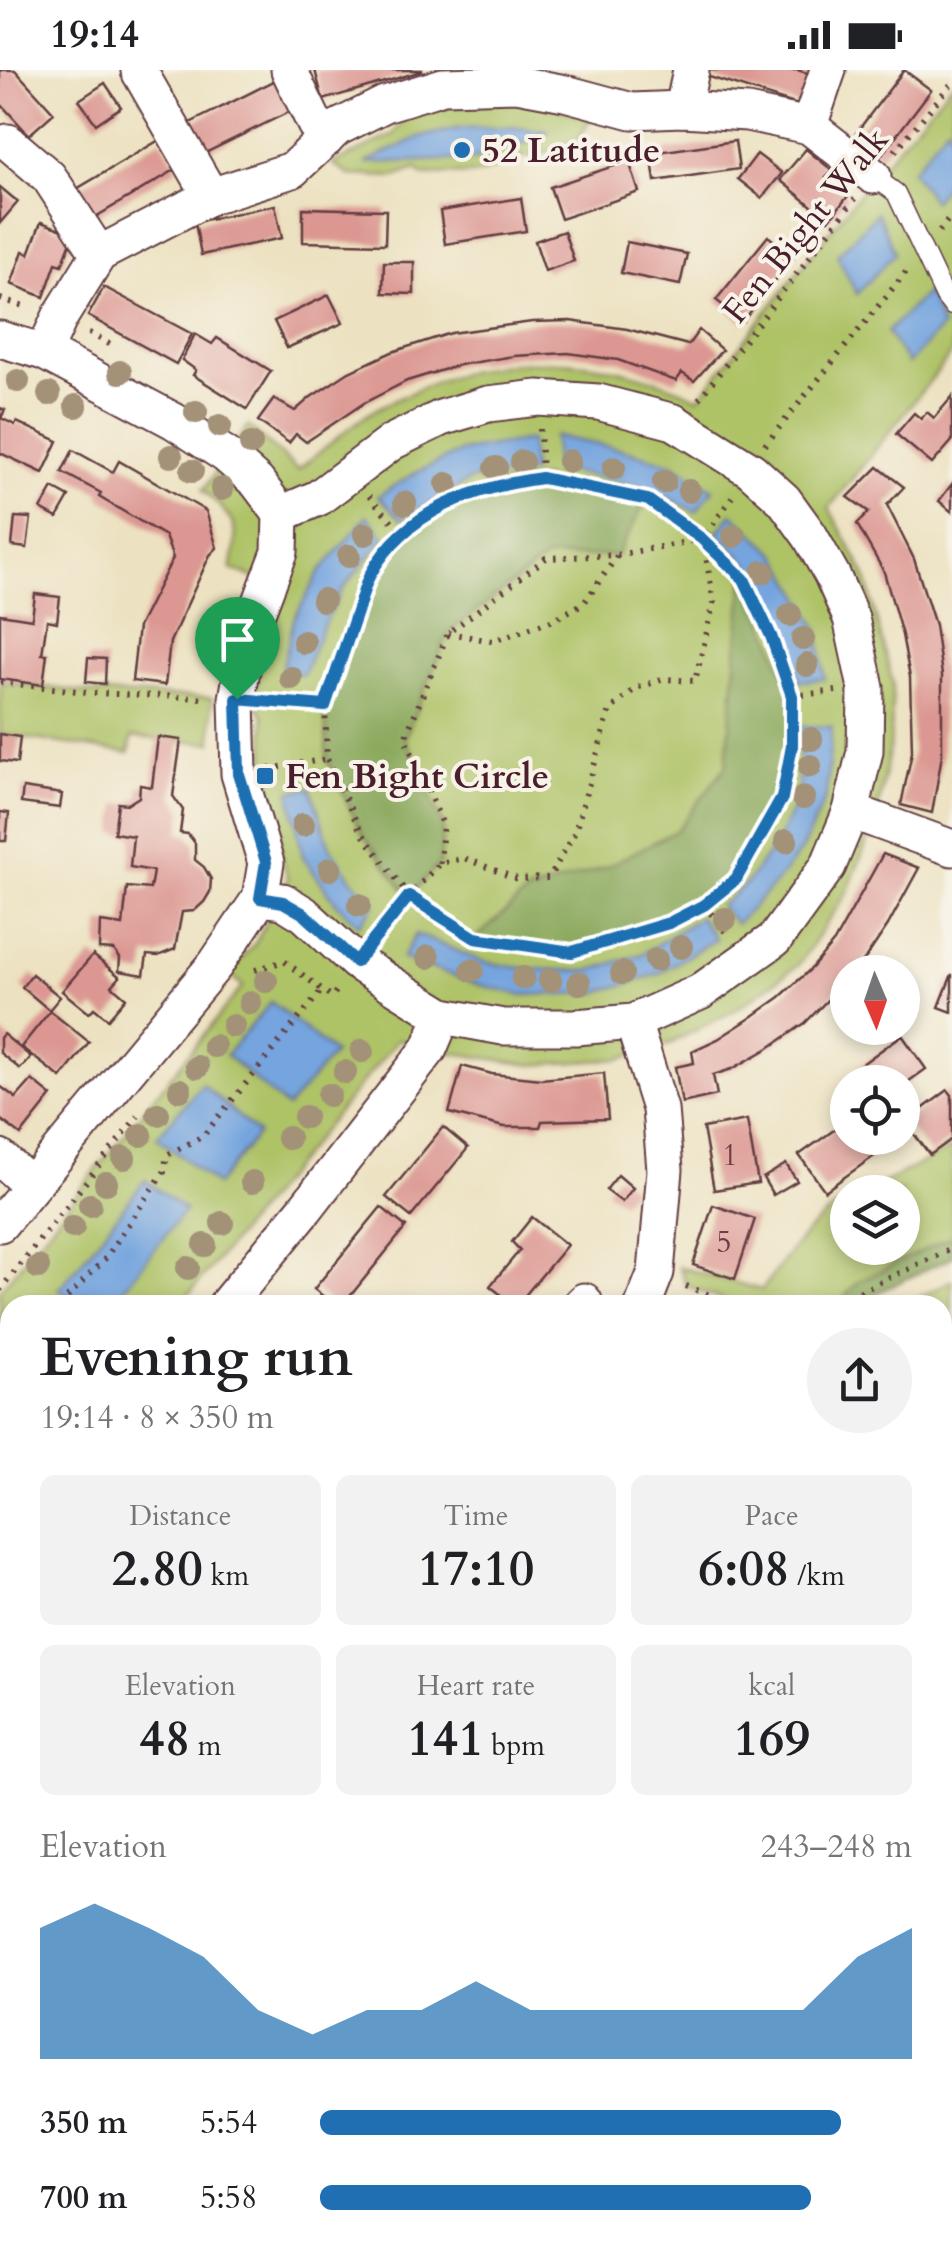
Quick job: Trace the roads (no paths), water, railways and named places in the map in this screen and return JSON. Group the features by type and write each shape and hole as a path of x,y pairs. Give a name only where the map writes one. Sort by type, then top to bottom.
{"street":[{"path":"289,70 326,139"},
{"path":"684,109 690,70"},
{"path":"810,126 828,70"},
{"path":"138,71 211,196"},
{"path":"44,352 60,317 100,254 211,196 292,170 337,128 442,78 516,84 565,81 632,111 747,113 810,126 873,176"},
{"path":"8,142 49,177 100,254"},
{"path":"0,339 44,352 174,421 226,455 258,482 281,514 280,552 248,636 237,699 239,774 266,862 260,898 215,964 0,1224"},
{"path":"260,898 283,902 304,914 356,962 443,1016 503,1026 576,1027 633,1022 700,992 774,940 828,866 852,811 864,751 866,688 851,618 810,536 784,500 751,470 674,422 598,402 538,398 488,404 442,418 392,442 318,498 281,514"},
{"path":"852,811 952,848"},
{"path":"234,1295 429,1049 443,1016"},
{"path":"633,1022 660,1110 665,1170 649,1289"},
{"path":"0,1158 31,1185"}],"lane":[{"path":"873,176 896,193 944,297 952,306"}],"water":[{"path":"947,126 952,136 952,177 933,201 912,171"},
{"path":"460,128 548,131 475,159 365,163 419,137"},
{"path":"877,213 895,253 857,294 837,255"},
{"path":"927,292 942,327 908,364 887,332"},
{"path":"554,436 674,464 713,489 696,512 657,492 555,469"},
{"path":"530,440 532,472 471,480 401,519 378,496 462,451"},
{"path":"732,514 777,554 797,588 818,629 825,679 799,681 770,598 751,568 717,533"},
{"path":"367,516 385,537 343,589 303,675 281,673 294,619 320,572"},
{"path":"800,726 832,727 826,797 802,849 736,924 720,906 746,884 776,843 798,797"},
{"path":"311,788 330,847 375,905 359,925 337,904 303,857 290,792"},
{"path":"700,917 715,939 658,974 597,993 523,995 480,985 402,958 416,934 484,962 528,969 588,971 642,954"},
{"path":"271,1002 334,1053 287,1108 226,1055"},
{"path":"202,1084 258,1134 216,1185 157,1137"},
{"path":"145,1180 185,1210 119,1295 67,1295 59,1290"}],"place":[{"name":"52 Latitude","path":"462,150"},
{"name":"Fen Bight Circle","path":"265,776"}]}
